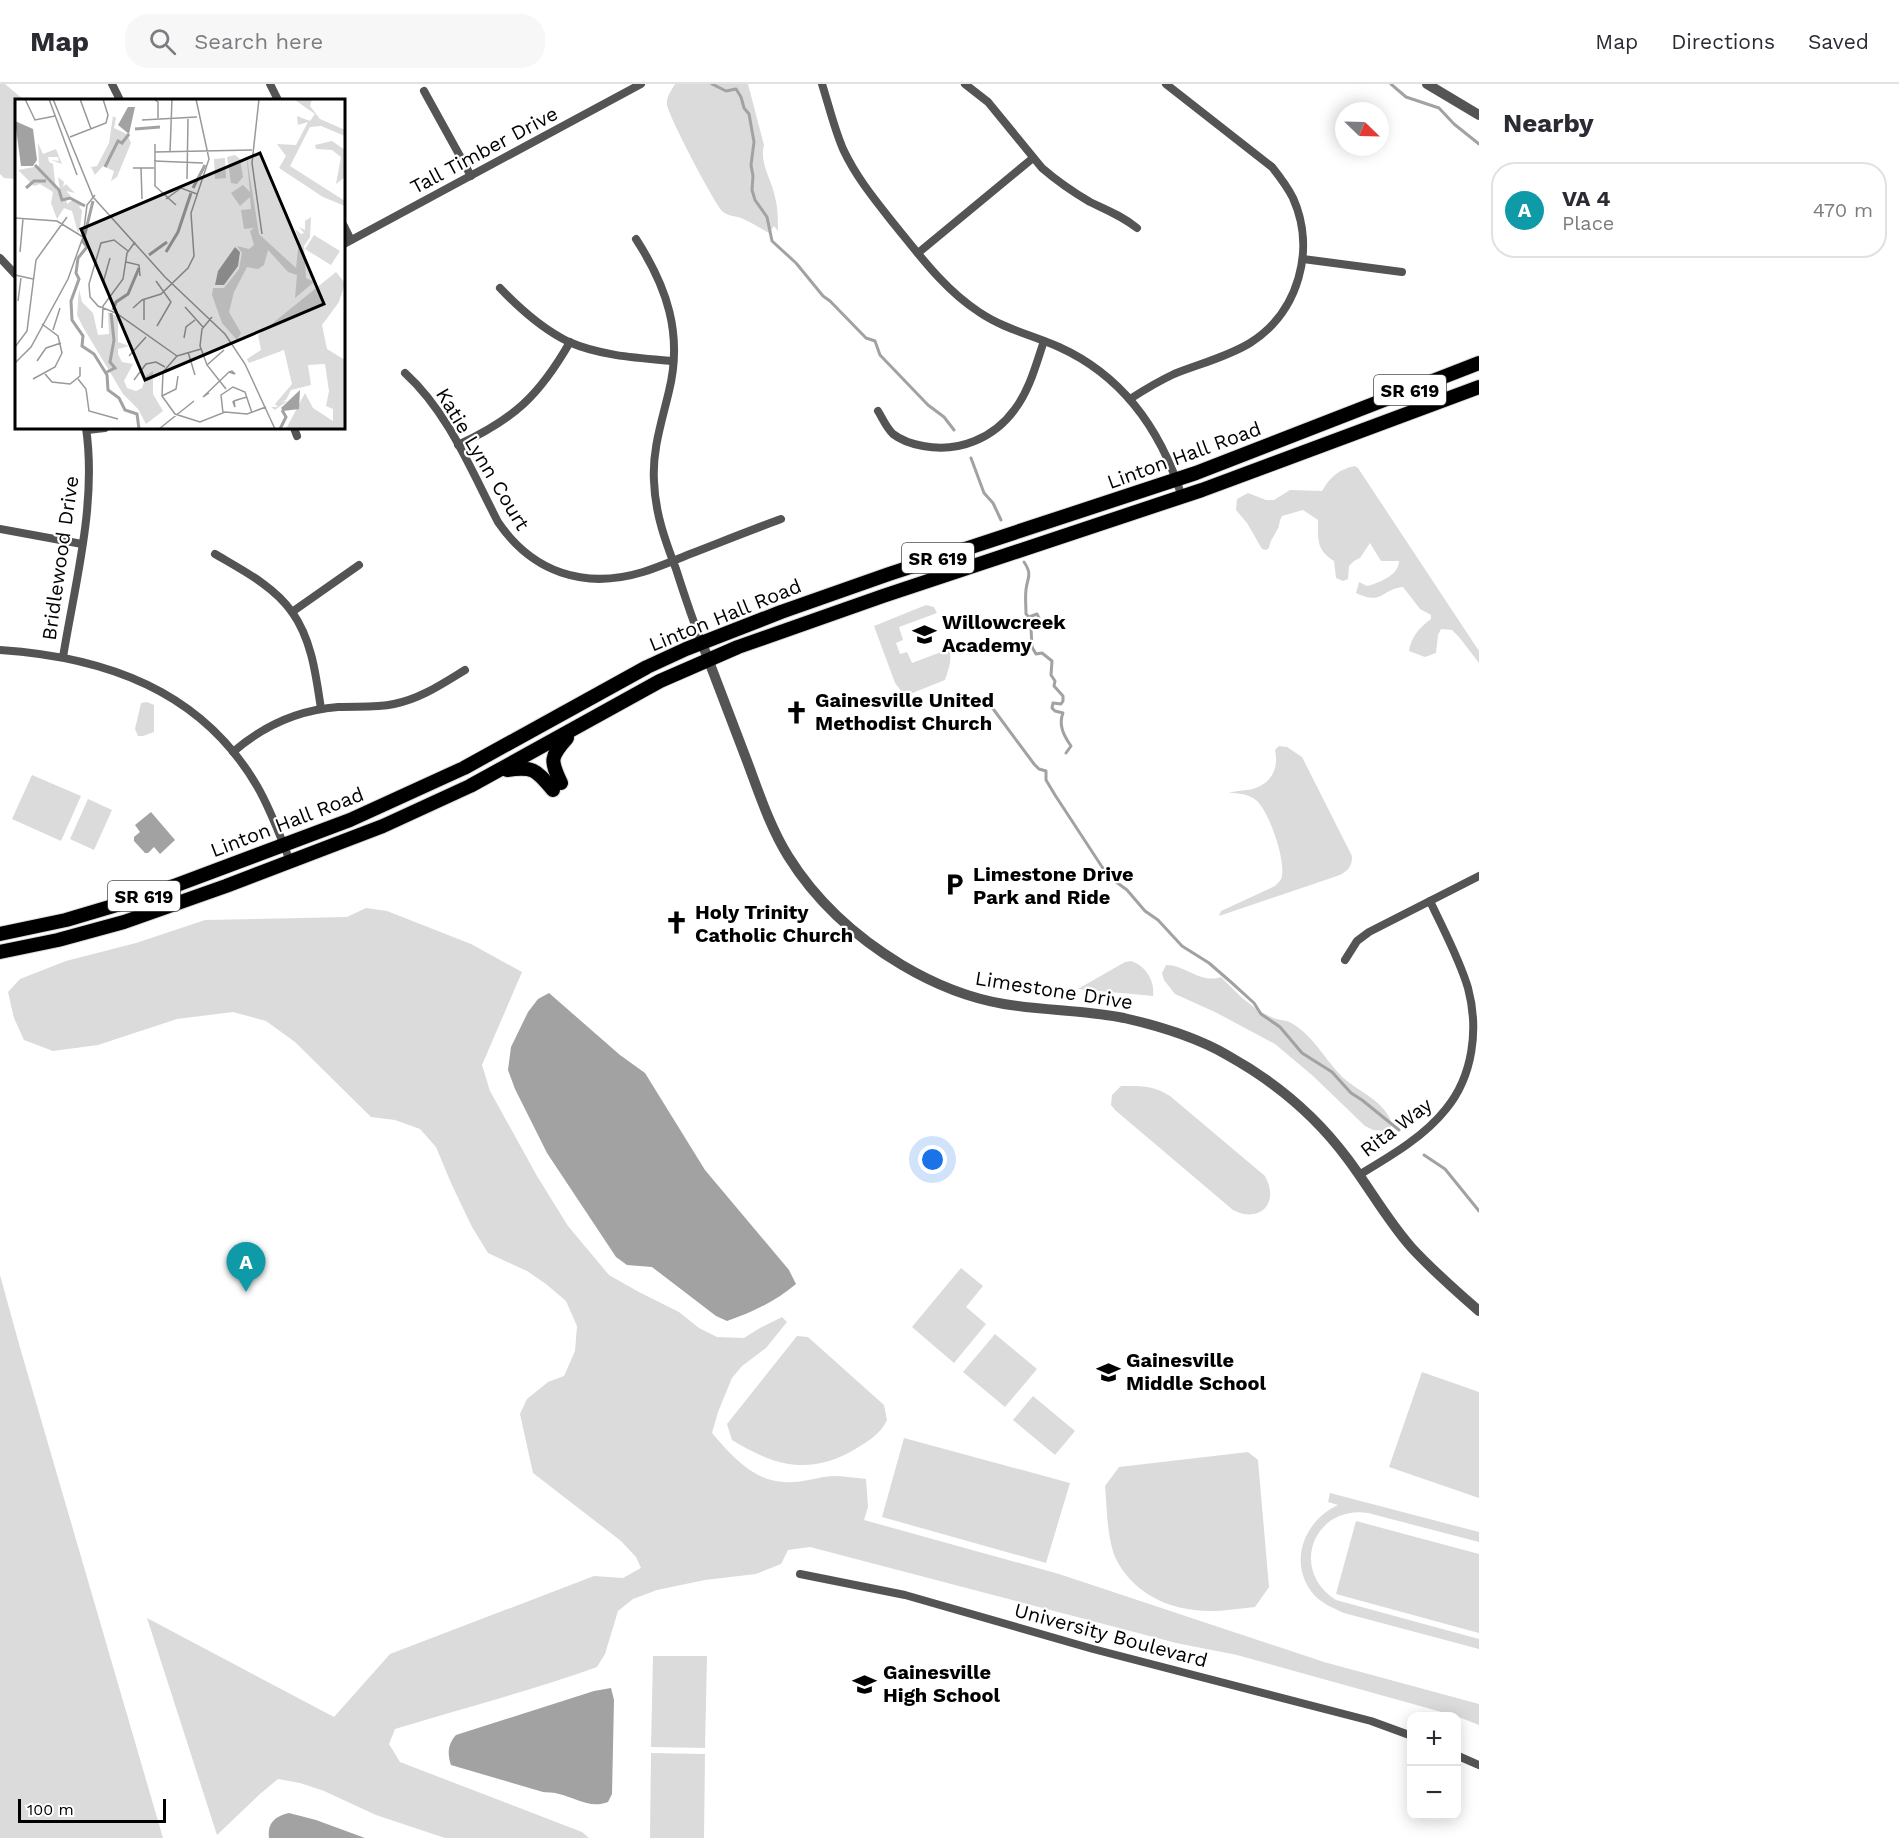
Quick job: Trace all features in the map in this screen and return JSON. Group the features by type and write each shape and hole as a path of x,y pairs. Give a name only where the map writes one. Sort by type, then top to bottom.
{"main road":[{"name":"Linton Hall Road","path":"0,934 66,920 119,904 174,886 350,820 452,774 647,667 702,643 889,574 1177,480 1479,363"},
{"name":"Linton Hall Road","path":"0,952 58,940 124,922 184,902 418,811 499,771 660,681 738,646 1182,497 1479,387"},
{"path":"499,771 531,769 557,786 553,756 573,730"}],"street":[{"path":"112,84 120,99"},
{"path":"270,84 278,99"},
{"name":"Tall Timber Drive","path":"347,242 641,84"},
{"path":"822,84 835,128 853,169 918,254 949,288 979,312 1009,328 1081,358 1098,369 1130,399 1149,425 1177,480 1182,497"},
{"path":"965,84 988,102 1042,168 1063,185 1126,219 1137,228"},
{"path":"1130,399 1174,374 1239,349 1262,335 1274,324 1291,299 1298,284 1303,259 1302,226 1297,210 1285,184 1272,167 1166,84"},
{"path":"1427,84 1479,115"},
{"path":"424,91 471,176"},
{"path":"918,254 1033,158"},
{"path":"636,239 656,272 668,304 673,331 674,361 657,440 654,479 659,522 702,643"},
{"path":"0,258 15,274"},
{"path":"1303,259 1402,272"},
{"path":"500,288 525,313 570,342 610,353 674,361"},
{"path":"878,411 895,436 914,444 944,448 975,442 994,431 1015,410 1029,384 1044,341"},
{"path":"458,446 500,423 530,399 570,342"},
{"name":"Katie Lynn Court","path":"405,373 432,401 444,419 505,533 526,554 556,571 572,576 603,579 642,572 781,519"},
{"name":"Bridlewood Drive","path":"63,657 88,507 87,429"},
{"path":"0,529 82,544"},
{"path":"215,554 269,589 292,612 309,649 321,709"},
{"path":"292,612 358,565"},
{"name":"Limestone Drive","path":"702,643 763,804 783,846 818,897 854,931 885,955 924,978 968,995 1025,1008 1124,1018 1172,1031 1201,1042 1254,1071 1310,1114 1359,1175 1410,1246 1479,1311"},
{"path":"0,650 63,657 109,668 157,690 180,704 200,719 233,752 256,784 290,861"},
{"path":"233,752 262,730 281,721 321,709 394,704 425,694 465,670"},
{"path":"1345,960 1357,941 1369,932 1479,876"},
{"name":"Rita Way","path":"1359,1175 1406,1144 1440,1116 1460,1088 1470,1061 1474,1029 1468,989 1430,901"},
{"name":"University Boulevard","path":"800,1574 915,1598 1093,1648 1371,1721 1407,1734"},
{"path":"1461,1757 1479,1765"}],"shaded area":[{"path":"0,84 5,84 23,99 15,99 15,179 4,178 0,174"},
{"path":"675,84 748,84 764,145 764,165 776,201 778,231 774,226 769,233 745,220 723,212 718,206 675,126 667,105 667,99"},
{"path":"1355,466 1479,651 1479,663 1452,630 1441,629 1436,653 1425,657 1409,651 1414,637 1431,619 1431,615 1420,609 1403,587 1372,598 1356,593 1359,582 1367,586 1382,580 1396,570 1399,561 1381,561 1370,543 1360,558 1349,566 1348,579 1343,581 1336,578 1334,561 1324,553 1319,544 1318,520 1303,510 1282,516 1269,548 1266,550 1262,549 1247,523 1236,510 1237,499 1248,493 1266,500 1274,500 1290,490 1322,491 1336,474"},
{"path":"926,605 934,607 937,613 899,627 903,640 896,643 900,654 907,652 912,663 949,649 950,665 945,680 905,696 895,683 874,626"},
{"path":"147,702 154,705 154,732 138,736 135,729 141,703"},
{"path":"1279,746 1287,747 1302,757 1352,856 1351,865 1340,875 1219,916 1221,911 1275,886 1280,881 1282,867 1279,847 1266,814 1256,800 1250,796 1229,793 1253,789 1265,783 1275,769 1275,750"},
{"path":"32,775 81,796 61,841 12,819"},
{"path":"88,799 112,810 94,850 70,839"},
{"path":"151,812 175,840 160,854 154,847 145,853 134,841 134,837 140,832 135,825"},
{"path":"366,908 387,911 471,944 522,972 482,1065 490,1091 537,1176 568,1226 609,1275 679,1312 699,1328 717,1337 744,1338 782,1317 787,1322 766,1348 742,1366 732,1378 718,1412 712,1433 743,1465 762,1477 783,1482 833,1476 866,1479 868,1507 864,1520 1059,1574 1324,1662 1479,1704 1479,1725 1461,1718 1461,1712 1442,1712 1237,1655 1176,1643 810,1547 788,1550 781,1564 756,1574 705,1580 657,1590 633,1599 618,1611 605,1654 597,1667 522,1692 395,1729 389,1744 400,1762 582,1832 589,1838 445,1838 376,1815 324,1791 278,1779 217,1835 147,1618 334,1717 390,1654 594,1576 623,1578 641,1568 636,1557 621,1541 533,1473 520,1414 527,1399 548,1382 564,1376 575,1351 577,1326 566,1301 546,1284 527,1271 488,1253 472,1227 436,1147 420,1129 395,1120 371,1117 295,1042 266,1021 233,1012 177,1019 98,1045 53,1051 24,1040 14,1018 8,992 20,979 66,961 136,943 205,920 347,917"},
{"path":"1131,961 1145,970 1153,985 1153,996 1078,989 1125,962"},
{"path":"1166,965 1206,978 1221,977 1244,1000 1264,1014 1290,1022 1301,1030 1347,1081 1381,1106 1390,1119 1390,1131 1373,1130 1365,1126 1313,1076 1275,1044 1175,994 1164,980 1162,973"},
{"path":"549,993 620,1055 645,1073 705,1170 789,1270 796,1284 763,1306 727,1321 716,1316 652,1267 627,1265 616,1257 547,1153 508,1070 511,1047 528,1012 538,999"},
{"path":"1121,1086 1140,1086 1164,1092 1265,1176 1270,1195 1265,1208 1259,1213 1252,1214 1243,1214 1233,1210 1115,1110 1111,1105 1112,1095"},
{"path":"961,1268 983,1286 966,1307 986,1324 954,1363 912,1327"},
{"path":"0,1275 19,1344 163,1838 0,1838"},
{"path":"995,1334 1037,1369 1005,1407 963,1372"},
{"path":"797,1336 808,1337 884,1405 887,1420 878,1433 857,1448 840,1457 809,1465 779,1462 748,1449 732,1440 727,1424"},
{"path":"1422,1372 1479,1392 1479,1498 1389,1467"},
{"path":"1033,1396 1075,1431 1055,1455 1013,1420"},
{"path":"904,1438 1070,1483 1046,1563 882,1517"},
{"path":"1248,1452 1258,1460 1269,1587 1255,1607 1217,1611 1194,1610 1170,1605 1139,1588 1116,1559 1109,1533 1105,1486 1119,1467"},
{"path":"1330,1493 1479,1532 1479,1542 1368,1513 1349,1513 1333,1519 1321,1529 1314,1543 1311,1558 1313,1573 1322,1588 1336,1600 1479,1639 1479,1649 1344,1613 1325,1604 1315,1596 1302,1571 1301,1558 1308,1533 1326,1512 1338,1505 1328,1502"},
{"path":"1356,1521 1479,1554 1479,1633 1336,1594"},
{"path":"653,1656 707,1656 705,1748 651,1747"},
{"path":"611,1688 614,1700 612,1794 608,1802 589,1804 557,1793 543,1792 451,1765 449,1749 456,1735 594,1691"},
{"path":"651,1753 705,1754 704,1838 650,1838"},
{"path":"289,1813 365,1838 269,1838 269,1828 273,1821"}],"waterway":[{"path":"712,84 726,91 736,89 749,114 754,142 751,165 752,190 755,200 767,217 772,241 796,263 823,296 866,338 875,341 880,355 928,405 944,417 954,430"},
{"path":"1391,84 1406,97 1439,108 1454,124 1479,144"},
{"path":"971,458 984,493 993,503 1001,520"},
{"path":"1024,562 1029,573 1026,614 1029,617 1037,614 1039,618 1037,624 1031,628 1032,647 1036,654 1042,653 1052,661 1051,675 1055,681 1054,686 1063,696 1061,704 1053,703 1052,708 1063,713 1061,726 1071,746 1066,753"},
{"path":"991,706 1034,764 1046,771 1046,780 1108,876 1127,890 1145,911 1158,920 1182,946 1209,963 1254,1003 1261,1014 1280,1027 1302,1053 1332,1072 1351,1093 1399,1130"},
{"path":"1424,1155 1445,1169 1479,1211"}],"place":[{"name":"Willowcreek Academy","path":"924,634"},
{"name":"Gainesville United Methodist Church","path":"797,712"},
{"name":"Limestone Drive Park and Ride","path":"955,885"},
{"name":"Holy Trinity Catholic Church","path":"677,923"},
{"name":"VA 4","path":"246,1292"},
{"name":"Gainesville Middle School","path":"1108,1372"},
{"name":"Gainesville High School","path":"865,1684"}]}
